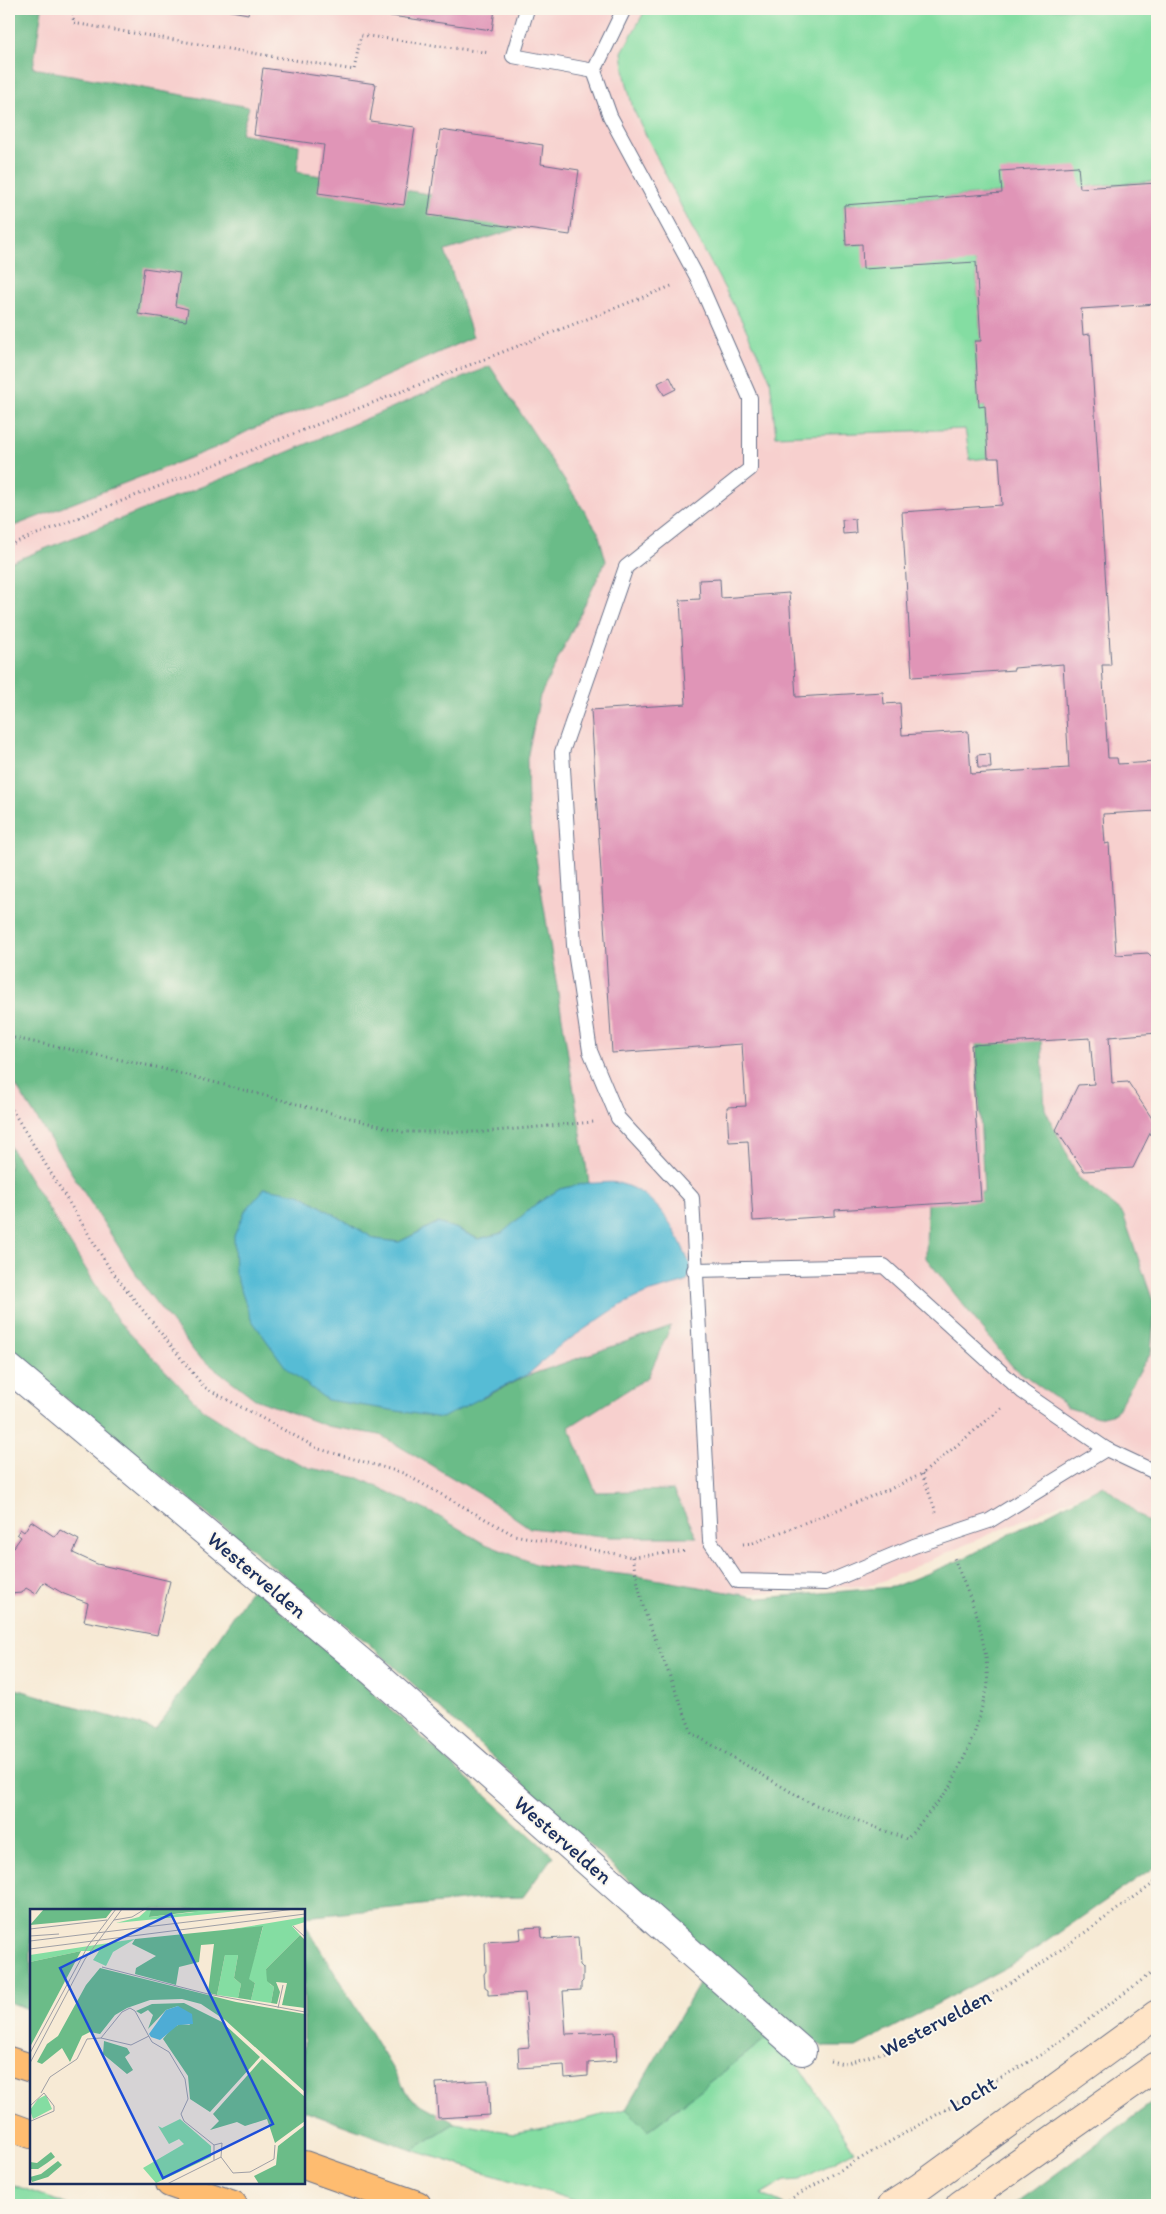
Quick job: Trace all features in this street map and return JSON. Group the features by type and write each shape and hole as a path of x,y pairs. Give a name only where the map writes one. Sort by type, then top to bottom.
{"highway":[{"path":"9,2060 30,2068"},
{"path":"9,2126 30,2134"},
{"path":"305,2165 417,2205"},
{"path":"173,2184 233,2205"}],"main road":[{"name":"Locht","path":"892,2205 920,2187 1157,2014"},
{"path":"960,2205 1157,2066"}],"street":[{"name":"Westervelden","path":"9,1368 373,1672 802,2051"}],"lane":[{"path":"527,9 513,56 594,71"},
{"path":"624,9 594,71 610,116 697,276 750,398 750,469 626,567 562,752 574,945 590,1051 618,1118 692,1198 694,1270 710,1541 737,1581 826,1583 914,1546 989,1521 1106,1449"},
{"path":"694,1270 884,1266 1023,1392 1106,1449 1157,1473"}],"path":[{"path":"74,9 73,23 354,70 361,35 513,56"},
{"path":"9,545 697,276"},
{"path":"9,1037 156,1068 403,1132 483,1132 562,1123 580,1124 618,1118"},
{"path":"9,1105 110,1269 204,1387 319,1449 402,1473 514,1535 632,1557 753,1543 888,1490 922,1474 1023,1392"},
{"path":"632,1557 644,1610 692,1733 808,1802 907,1839 951,1786 973,1738 988,1686 986,1657 978,1618 922,1474"},
{"name":"Westervelden","path":"802,2051 821,2059 844,2064 895,2050 1031,1971 1157,1881"},
{"name":"Locht","path":"780,2205 803,2194 1042,2054 1157,1969"}],"shaded area":[{"path":"9,9 1157,9 1157,1530 1103,1485 873,1585 707,1597 538,1565 483,1543 438,1516 359,1478 310,1468 258,1445 203,1410 118,1321 9,1145"}],"green space":[{"path":"9,9 42,9 33,68 249,107 241,133 299,145 297,172 559,216 445,251 473,337 351,392 252,429 215,448 9,528"},
{"path":"646,9 1157,9 1157,181 844,205 846,245 862,244 976,262 981,341 975,341 979,406 985,406 988,458 970,460 965,429 776,436 770,379 633,109 625,76 622,52"},
{"path":"490,366 598,532 606,561 540,696 527,759 528,809 589,1183 560,1189 536,1204 503,1233 478,1239 455,1228 437,1223 399,1242 375,1239 300,1194 483,1398 524,1377 671,1326 648,1377 569,1427 596,1492 673,1490 697,1537 611,1537 530,1528 485,1497 380,1435 327,1426 255,1399 196,1354 147,1291 9,1075 9,563 264,462"},
{"path":"1041,1037 1045,1109 1078,1177 1123,1214 1155,1307 1151,1352 1115,1413 1098,1417 1069,1408 1012,1366 926,1258 927,1197 984,1192 976,1041"},
{"path":"9,1145 118,1321 203,1410 258,1445 310,1468 359,1478 438,1516 483,1543 538,1565 638,1576 761,1598 893,1587 963,1559 1103,1485 1157,1530 1157,1865 1018,1961 856,2047 824,2047 793,2030 369,1644 9,1353"},
{"path":"253,1587 553,1856 523,1897 490,1898 305,1917 305,1909 30,1909 30,2010 9,2002 9,1687 156,1730"},
{"path":"305,1924 410,2098 455,2123 412,2150 305,2111"},
{"path":"705,1974 769,2036 648,2131 626,2109"},
{"path":"769,2036 794,2059 854,2151 800,2180 785,2181 761,2194 784,2205 589,2205 412,2150 455,2123 514,2133 567,2124 626,2109 648,2131"},
{"path":"1157,2099 1157,2205 1013,2205 1033,2191"},
{"path":"9,2183 68,2205 9,2205"}],"water":[{"path":"587,1183 618,1183 632,1188 656,1205 674,1230 687,1257 692,1271 686,1282 647,1293 619,1306 558,1347 530,1373 442,1418 327,1400 287,1369 251,1319 235,1273 234,1236 245,1211 265,1188 300,1194 375,1239 399,1242 437,1223 455,1228 478,1239 502,1233 536,1204 560,1189"}],"building":[{"path":"220,9 249,9 248,14"},
{"path":"363,9 495,9 492,30 362,12"},
{"path":"263,68 376,84 370,121 415,127 404,205 318,193 324,145 254,135"},
{"path":"440,130 543,145 541,164 579,170 570,235 428,215"},
{"path":"1078,166 1080,188 1157,183 1157,304 1081,309 1083,335 1090,334 1111,665 1102,665 1108,758 1117,758 1118,764 1157,762 1157,811 1103,814 1105,844 1109,843 1116,955 1148,953 1157,962 1157,1033 1109,1037 1112,1083 1128,1082 1155,1123 1133,1168 1084,1171 1056,1130 1078,1085 1094,1084 1090,1038 971,1045 981,1201 835,1210 835,1216 753,1221 748,1141 729,1142 727,1107 746,1106 742,1044 612,1053 591,710 686,704 680,600 700,599 699,580 720,579 721,598 789,593 796,697 883,692 884,704 900,703 902,735 968,731 971,774 1069,768 1063,664 1014,668 1014,670 912,677 902,512 1002,505 999,458 988,458 985,406 979,407 975,341 981,341 976,262 863,269 862,244 846,245 844,205 1002,193 1000,171"},
{"path":"144,268 180,273 175,306 188,309 186,321 138,314"},
{"path":"670,377 676,389 664,395 658,383"},
{"path":"855,519 856,533 843,534 842,520"},
{"path":"990,754 991,768 978,768 977,755"},
{"path":"31,1521 55,1537 60,1530 79,1540 73,1553 97,1564 170,1581 157,1635 84,1621 88,1603 64,1594 44,1582 36,1594 26,1588 22,1593 9,1594 9,1554 21,1537 17,1534 20,1529 24,1532"},
{"path":"541,1927 542,1937 547,1939 578,1937 583,1981 581,1983 581,1990 563,1991 566,2034 615,2032 617,2061 588,2063 588,2076 565,2078 564,2065 519,2068 518,2048 529,2047 525,1993 488,1995 488,1989 485,1987 485,1942 521,1939 520,1928"},
{"path":"488,2080 490,2115 438,2118 436,2083"}]}
